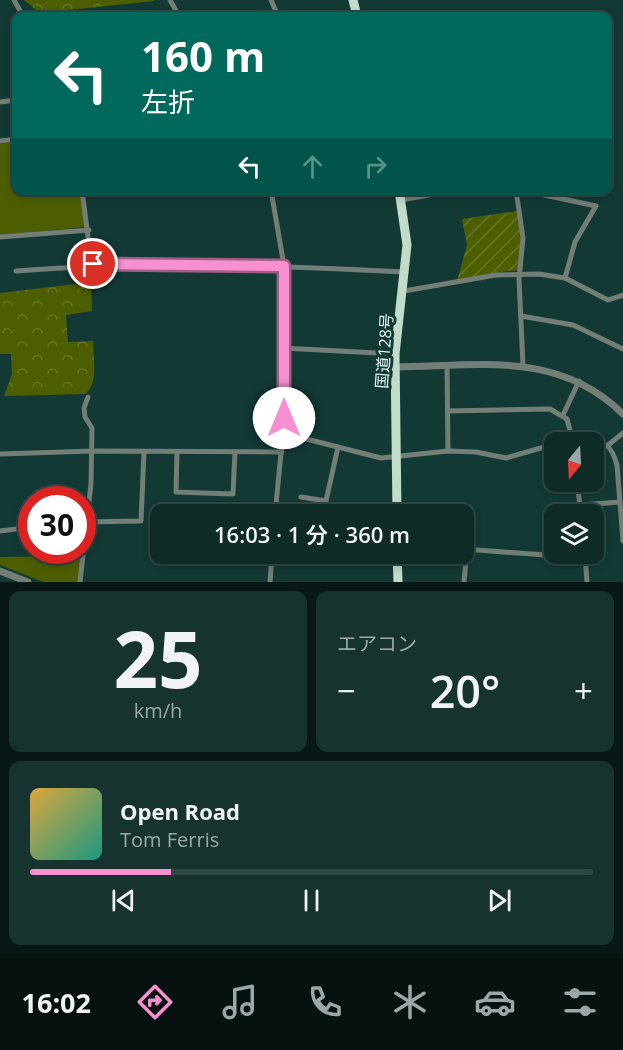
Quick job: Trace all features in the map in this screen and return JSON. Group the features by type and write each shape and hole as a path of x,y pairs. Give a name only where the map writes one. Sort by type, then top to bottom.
{"highway":[{"name":"国道128号","path":"397,504 396,354 407,245 400,195"},
{"path":"397,564 398,582"}],"street":[{"path":"83,195 94,284"},
{"path":"272,195 284,266 285,317 284,433 276,504"},
{"path":"519,195 523,238 522,273 519,279 522,365"},
{"path":"542,195 596,206 575,242 565,278"},
{"path":"0,237 89,230"},
{"path":"16,271 93,264 284,266 406,272"},
{"path":"404,291 496,275 522,273 565,278 608,300 623,295"},
{"path":"521,316 573,326 623,349"},
{"path":"283,348 396,354"},
{"path":"447,365 448,451"},
{"path":"396,367 522,365 557,372 579,381 610,401 623,414"},
{"path":"562,415 579,381"},
{"path":"88,397 84,408 85,417 92,428 93,451 89,486"},
{"path":"448,411 550,409 567,419 570,432"},
{"path":"284,433 381,458 448,451 476,452 507,458 544,447"},
{"path":"607,446 623,433"},
{"path":"604,445 607,446 617,465 623,539"},
{"path":"301,497 326,501 338,447"},
{"path":"0,454 93,451 282,452"},
{"path":"96,522 141,521 144,452"},
{"path":"177,452 176,492 233,494 235,452"},
{"path":"593,504 620,502"},
{"path":"0,531 18,528"},
{"path":"474,550 544,554"},
{"path":"80,582 82,564"},
{"path":"270,582 271,564"},
{"path":"464,582 465,564"},
{"path":"586,564 587,582"},
{"path":"0,571 28,582"}],"green space":[{"path":"24,0 154,0 50,12 39,12"},
{"path":"12,142 12,195 81,195 85,227 0,235 0,144"},
{"path":"517,211 521,239 520,270 457,281 467,245 462,219"},
{"path":"91,282 92,311 66,315 68,342 93,341 94,377 89,390 85,394 4,396 12,374 11,354 0,354 0,293"},
{"path":"0,557 18,557 18,564 81,564 78,582 43,582 0,565"}],"route":[{"path":"93,264 284,266 284,418"}]}
